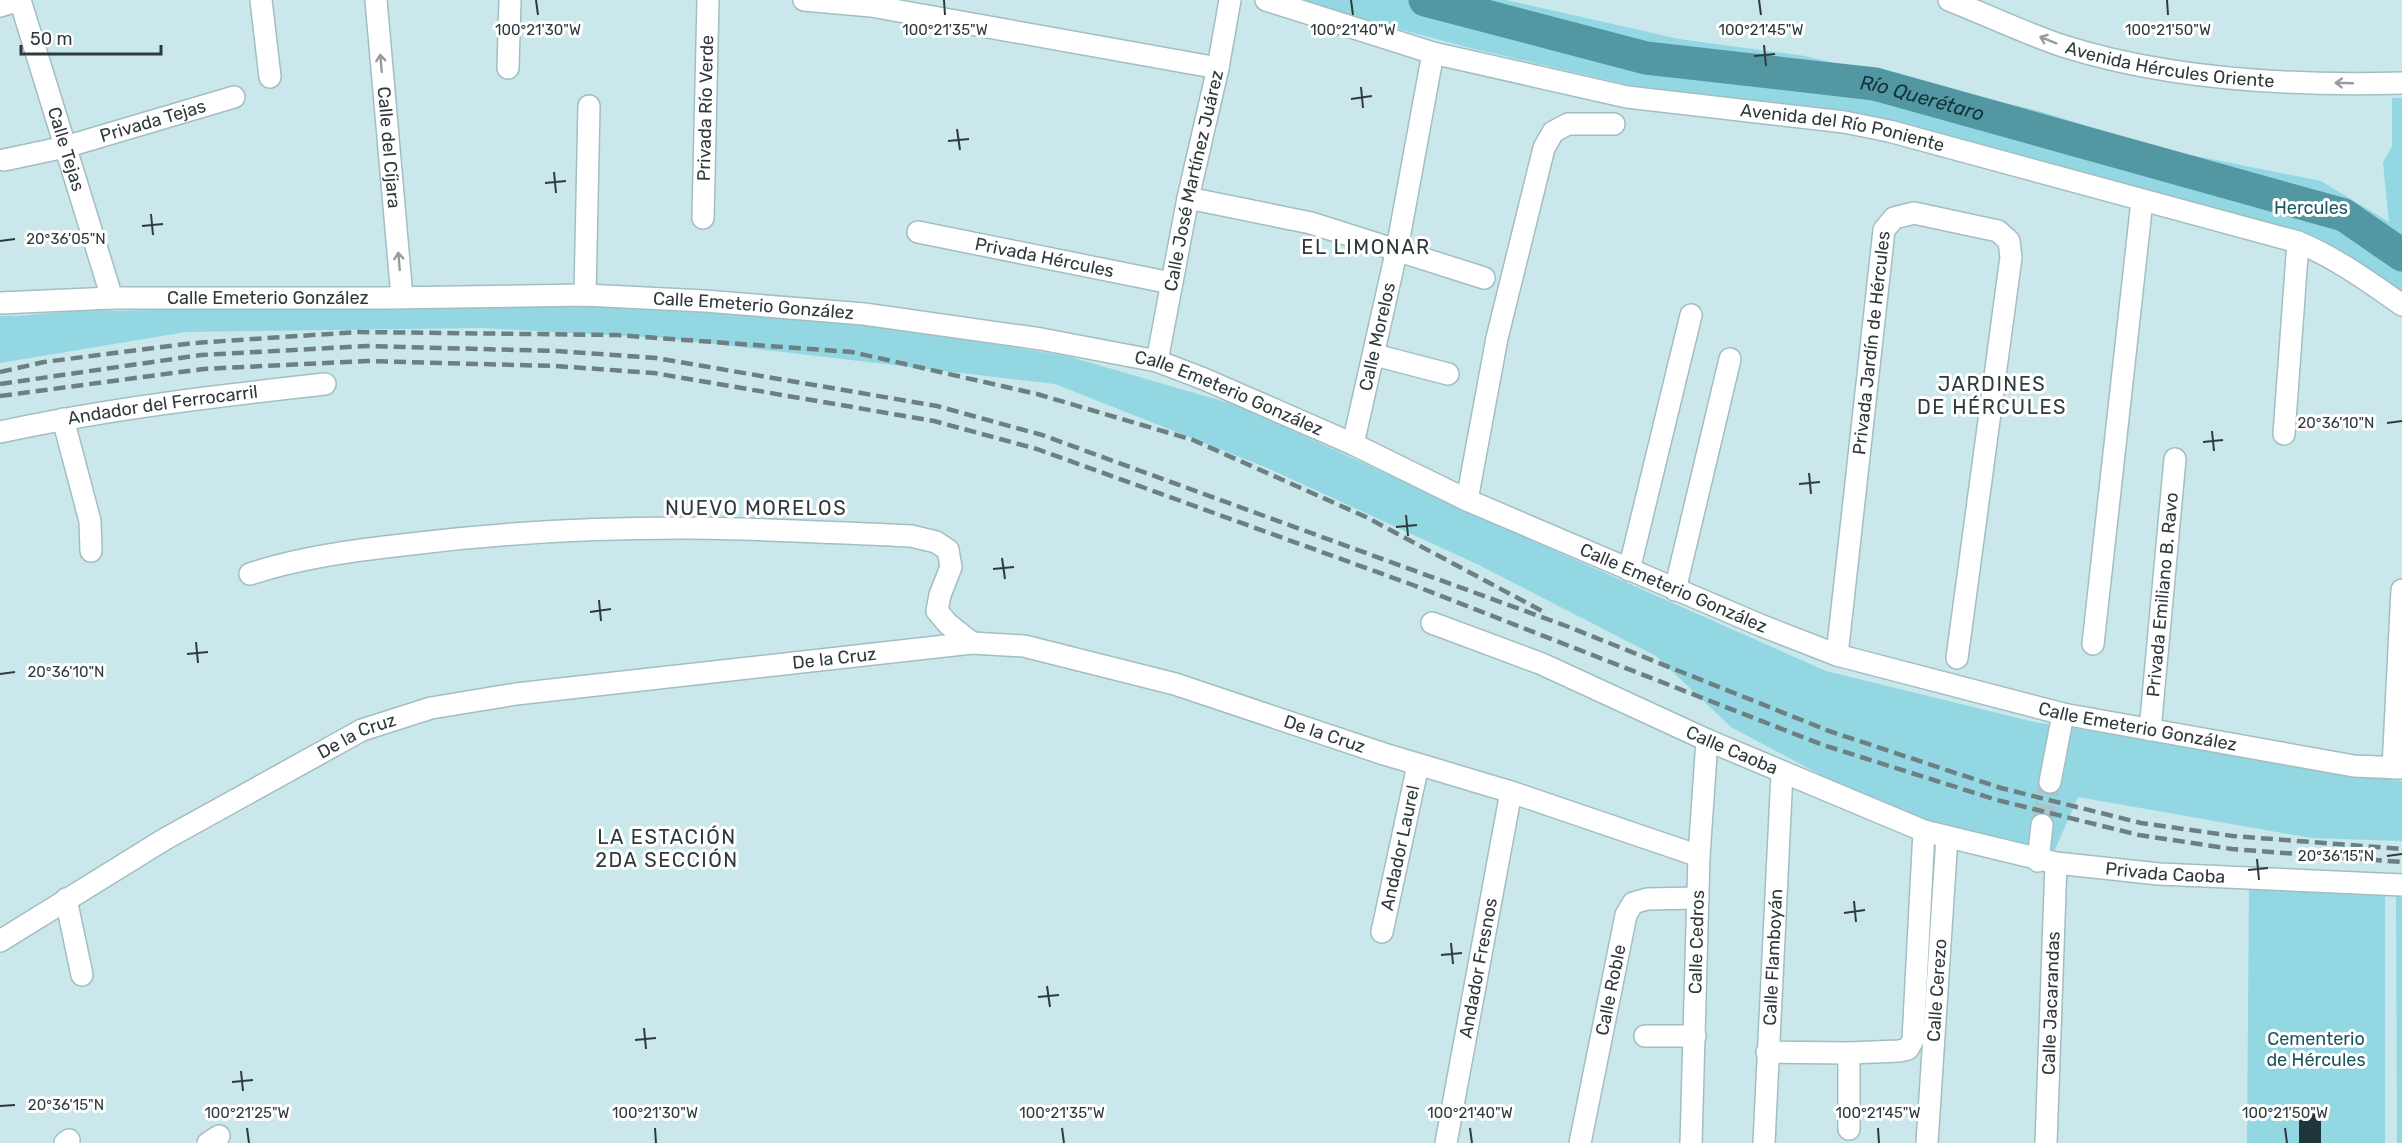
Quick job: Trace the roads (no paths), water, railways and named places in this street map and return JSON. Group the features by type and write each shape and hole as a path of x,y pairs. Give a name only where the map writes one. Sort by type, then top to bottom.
{"street":[{"path":"0,6 19,0"},
{"name":"Calle Tejas","path":"19,0 112,298"},
{"path":"261,0 270,77"},
{"name":"Calle del Cíjara","path":"376,0 402,297"},
{"path":"508,68 510,0"},
{"name":"Privada Río Verde","path":"703,218 708,0"},
{"path":"804,0 871,6 1218,68"},
{"name":"Calle José Martínez Juárez","path":"1157,361 1188,198 1218,68 1230,0"},
{"name":"Avenida del Río Poniente","path":"1266,0 1433,53 1627,97 1844,122 1889,131 2298,242 2343,263 2402,305"},
{"name":"Avenida Hércules Oriente","path":"1949,0 2063,46 2128,62 2185,72 2279,81 2402,83"},
{"name":"Calle Morelos","path":"1353,444 1375,355 1397,249 1433,53"},
{"name":"Privada Tejas","path":"4,160 66,147 234,97"},
{"path":"585,294 589,106"},
{"path":"1467,500 1497,338 1544,148 1553,132 1568,124 1614,124"},
{"path":"1188,198 1311,223 1484,278"},
{"path":"2093,644 2142,201"},
{"name":"Privada Jardín de Hércules","path":"1837,655 1884,230 1894,218 1914,213 1998,231 2009,240 2011,257 1957,658"},
{"name":"Privada Hércules","path":"918,232 1171,283"},
{"path":"2284,434 2298,242"},
{"name":"Calle Emeterio González","path":"0,303 112,298 585,294 864,314 1041,339 1157,361 1353,444 1467,500 1675,590 1837,655 2063,714 2354,766 2397,768"},
{"path":"1629,570 1691,315"},
{"path":"1375,355 1448,374"},
{"path":"1675,590 1730,359"},
{"name":"Andador del Ferrocarril","path":"0,432 63,419 202,398 325,384"},
{"path":"63,419 90,521 91,551"},
{"name":"Privada Emiliano B. Ravo","path":"2150,730 2175,459"},
{"path":"259,571 322,557 451,539 547,532 682,528 910,536 936,542 948,550 951,567 940,595 938,611 948,624 972,643"},
{"path":"2397,768 2402,590"},
{"name":"Calle Caoba","path":"1432,623 1542,664 1782,773 1924,831 2047,862"},
{"name":"De la Cruz","path":"0,941 165,839 362,730 431,708 516,694 972,643 1024,646 1175,684 1418,765 1512,792 1699,856"},
{"path":"2050,782 2063,714"},
{"name":"Calle Cedros","path":"1691,1143 1699,856 1707,740"},
{"name":"Andador Laurel","path":"1382,932 1418,765"},
{"name":"Calle Flamboyán","path":"1764,1143 1782,773"},
{"name":"Andador Fresnos","path":"1446,1143 1512,792"},
{"name":"Calle Jacarandas","path":"2042,825 2047,862 2046,1143"},
{"name":"Calle Cerezo","path":"1767,1052 1849,1053 1908,1049 1913,1040 1924,831"},
{"name":"Calle Cerezo","path":"1927,1143 1947,837"},
{"name":"Privada Caoba","path":"2047,862 2158,874 2402,885"},
{"name":"Calle Roble","path":"1580,1143 1626,915 1633,903 1647,898 1698,898"},
{"path":"66,899 82,975"},
{"path":"1645,1036 1695,1036"},
{"path":"1849,1053 1849,1129"}],"waterway":[{"name":"Río Querétaro","path":"1425,0 1646,58 1875,84 2344,215 2402,255"}],"tunnel":[{"path":"2042,825 2050,782"}],"railway":[{"path":"0,372 44,362 194,343 358,332 616,335 852,352 1037,394 1193,440 1366,517 1542,611"},
{"path":"0,384 201,355 367,346 556,351 656,358 937,406 1042,435 1569,627 1829,731 2001,788 2141,823 2233,836 2402,849"},
{"path":"0,396 203,369 367,361 555,366 654,373 934,421 1037,449 1413,585 1823,745 1997,800 2139,835 2232,849 2402,862"}],"district":[{"name":"EL LIMONAR","path":"1366,247"},
{"name":"JARDINES DE HÉRCULES","path":"1992,396"},
{"name":"NUEVO MORELOS","path":"756,508"},
{"name":"LA ESTACIÓN 2DA SECCIÓN","path":"667,848"}],"park label":[{"name":"Hercules","path":"2311,208"},
{"name":"Cementerio de Hércules","path":"2316,1049"}]}
